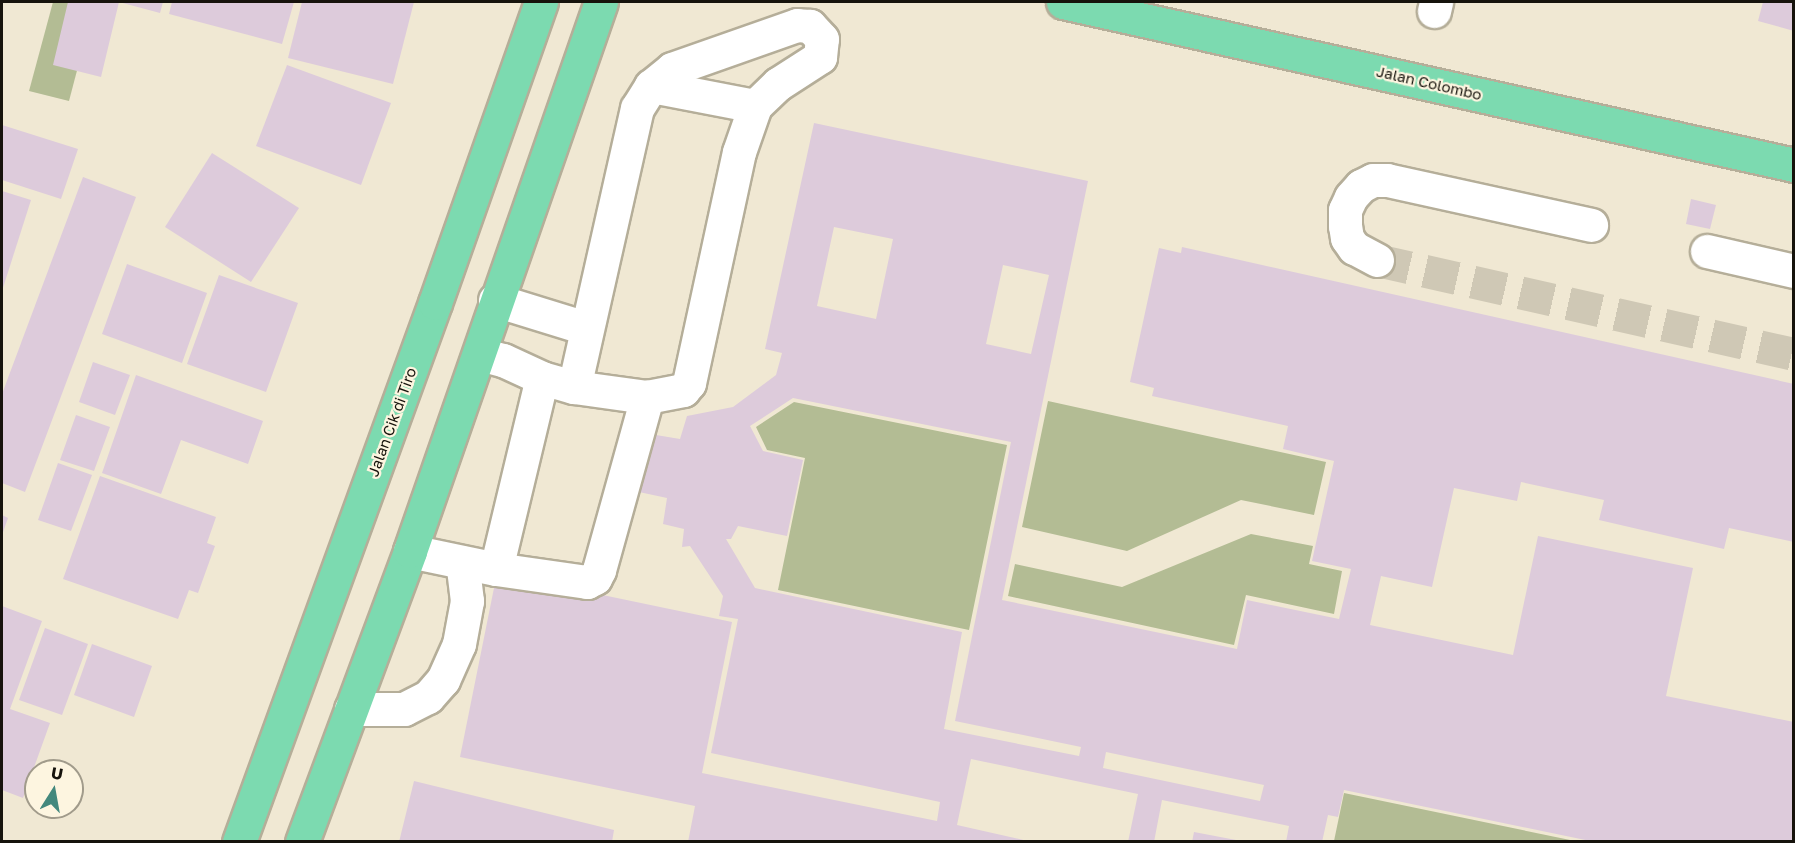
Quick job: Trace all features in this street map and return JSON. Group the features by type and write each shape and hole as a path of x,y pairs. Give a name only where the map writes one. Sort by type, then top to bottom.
{"main road":[{"name":"Jalan Cik di Tiro","path":"239,842 435,303 541,2"},
{"path":"302,842 480,354 495,300 601,2"},
{"name":"Jalan Colombo","path":"1063,2 1794,165"}],"lane":[{"path":"480,354 503,360 542,378 573,387 647,397 683,390 693,375 739,152 755,106 778,84 820,57 822,39 816,31 806,25 797,24 672,69 651,86 637,108 573,387"},
{"path":"651,86 755,106"},
{"path":"1377,260 1354,248 1347,238 1345,226 1346,210 1351,197 1360,186 1373,180 1387,180 1591,225"},
{"path":"1707,251 1794,271"},
{"path":"495,300 586,328"},
{"path":"496,569 542,378"},
{"path":"410,550 496,569 587,582 595,578 647,397"},
{"path":"351,709 404,709 428,697 443,680 459,644 467,601 462,562"}],"green space":[{"path":"53,2 95,2 69,101 29,91"},
{"path":"1048,401 1326,462 1314,515 1241,500 1127,551 1022,527"},
{"path":"794,402 1007,445 969,630 778,590 805,458 767,450 756,427"},
{"path":"1251,534 1313,546 1309,564 1342,571 1334,614 1246,595 1234,645 1008,596 1015,564 1122,587"},
{"path":"1344,793 1575,841 1334,841"}],"building":[{"path":"68,2 119,2 101,77 53,65"},
{"path":"119,2 163,2 160,13"},
{"path":"172,2 294,2 282,44 169,14"},
{"path":"302,2 414,2 393,84 288,58"},
{"path":"1763,2 1794,2 1794,31 1758,21"},
{"path":"287,65 391,103 361,185 256,146"},
{"path":"814,123 1088,181 1002,600 1237,649 1247,600 1339,619 1351,569 1312,561 1334,461 1283,449 1288,426 1152,396 1154,388 1130,382 1159,248 1181,253 1182,247 1794,384 1794,542 1729,528 1724,549 1599,520 1604,500 1521,482 1517,501 1454,488 1432,587 1381,576 1370,625 1513,655 1538,536 1693,568 1666,696 1794,722 1794,842 1595,842 1344,790 1338,817 1328,815 1322,842 1286,842 1289,826 1162,800 1154,842 1128,842 1138,794 971,759 957,825 1032,842 688,842 695,806 460,757 497,573 732,622 702,773 937,821 940,802 711,753 738,619 719,616 723,596 690,546 682,547 684,529 663,524 667,498 639,492 650,434 680,439 687,416 733,407 776,375 782,353 765,349","holes":["834,227 893,239 876,319 817,306","1003,265 1049,275 1031,354 986,344","793,398 1011,442 955,721 1081,747 1079,756 944,729 962,632 755,588 726,539 731,539 738,526 787,536 803,460 763,451 750,426","1106,752 1264,785 1260,801 1103,768"]},
{"path":"2,125 78,149 61,199 2,180"},
{"path":"212,153 299,208 251,282 165,227"},
{"path":"83,177 136,197 25,492 2,483 2,394"},
{"path":"2,191 31,200 2,291"},
{"path":"1691,199 1716,205 1710,229 1686,224"},
{"path":"127,264 207,293 182,363 102,334"},
{"path":"219,275 298,303 266,392 187,364"},
{"path":"93,362 130,375 115,415 79,402"},
{"path":"136,375 263,421 248,464 181,440 161,494 102,473"},
{"path":"76,415 110,427 94,471 60,460"},
{"path":"58,463 92,475 71,531 38,520"},
{"path":"100,476 216,517 207,543 215,546 198,593 189,590 178,619 63,579"},
{"path":"2,515 8,518 2,535"},
{"path":"2,606 42,621 10,709 50,723 37,759 24,759 23,798 2,790"},
{"path":"45,628 88,644 62,715 19,700"},
{"path":"92,644 152,666 134,717 74,695"},
{"path":"414,781 614,830 612,842 399,842"},
{"path":"1194,832 1236,840 1236,842 1192,842"}],"tunnel":[{"path":"1377,260 1794,354"}]}
